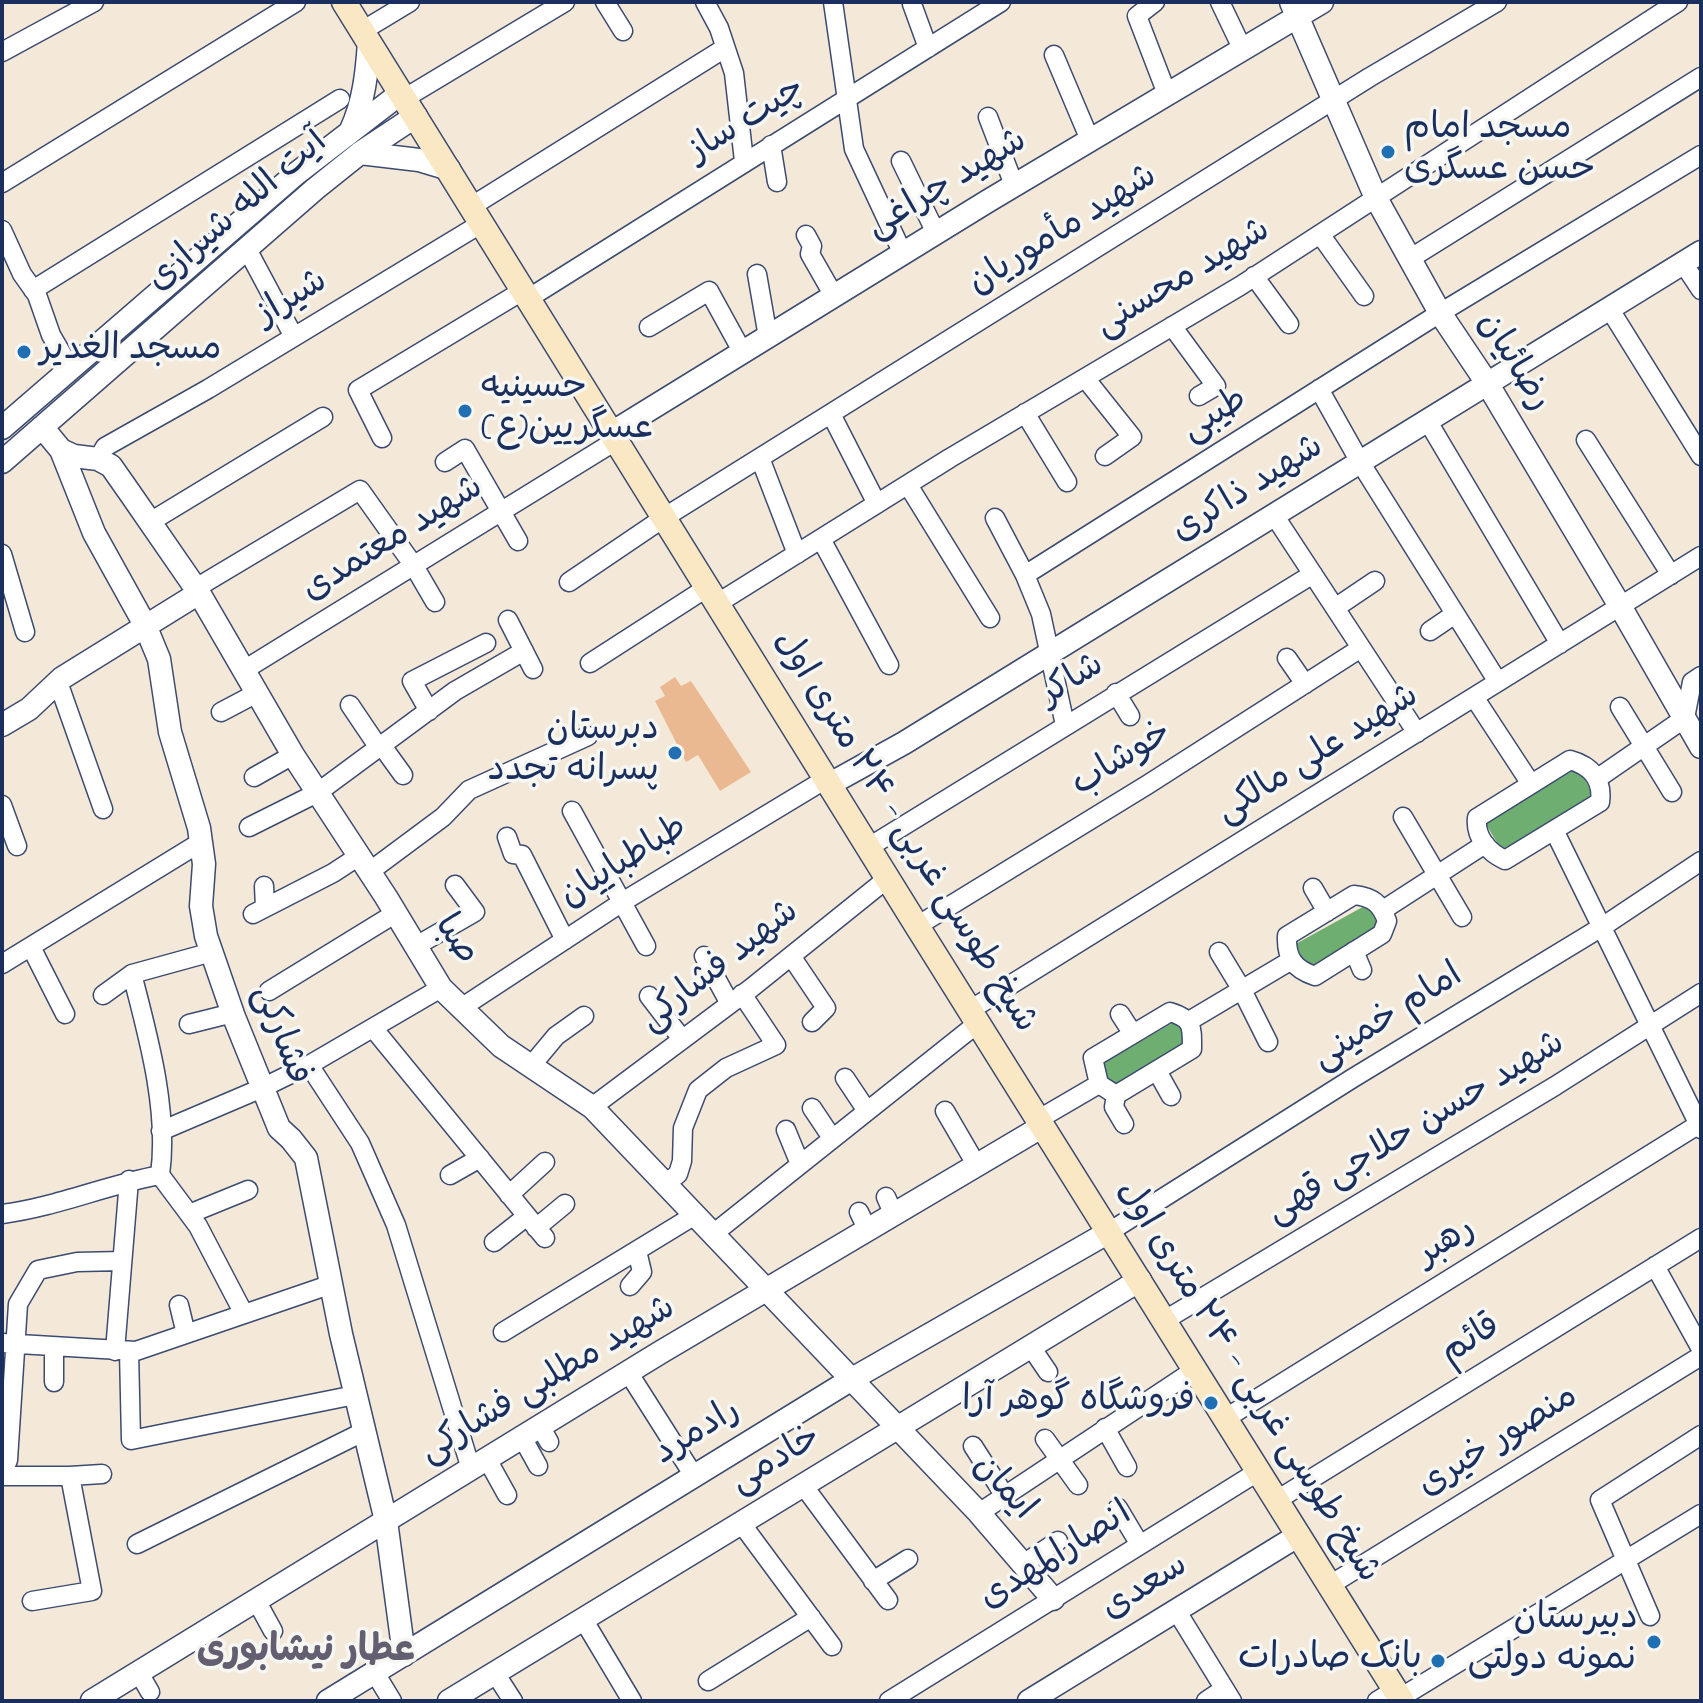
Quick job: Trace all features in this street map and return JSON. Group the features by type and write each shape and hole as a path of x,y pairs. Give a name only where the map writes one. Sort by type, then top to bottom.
{"main road":[{"name":"شیخ طوسی غربی - ۲۴ متری اول","path":"344,2 1330,1585 1394,1697"}],"street":[{"path":"2,52 94,2"},
{"path":"2,183 296,2"},
{"path":"350,132 359,112 368,71 366,36 410,2"},
{"path":"2,428 350,132 407,102 565,2"},
{"path":"605,2 623,31"},
{"path":"705,2 734,73 744,161"},
{"path":"833,2 854,149 903,254"},
{"name":"چیت ساز","path":"382,438 358,390 526,294 1001,2"},
{"path":"1155,2 1137,16 1167,94"},
{"path":"1220,2 1242,48"},
{"name":"شهید چراغی","path":"615,436 834,296 1242,48 1294,9 1322,2"},
{"name":"شهید مأموریان","path":"569,582 665,517 1497,2"},
{"name":"شهید محسنی","path":"590,663 713,595 797,554 1254,276 1678,2"},
{"path":"912,4 928,48"},
{"name":"رضائیان","path":"1294,9 1376,198 1440,313 1487,383 1620,606 1693,721 1701,747"},
{"name":"شیراز","path":"98,459 105,447 294,337 725,48"},
{"path":"1054,55 1090,140"},
{"path":"1411,258 1701,77"},
{"path":"33,290 300,127 340,99"},
{"name":"آیت الله شیرازی","path":"2,462 360,153 407,102"},
{"path":"988,117 1014,185"},
{"path":"771,145 777,182"},
{"path":"360,153 419,160 449,169"},
{"path":"320,155 334,174"},
{"name":"طیبی","path":"1025,575 1440,313 1701,155"},
{"path":"901,161 936,233"},
{"path":"2,230 10,262 33,290 51,335 70,368"},
{"path":"1320,234 1364,296"},
{"path":"806,235 812,246 810,254 834,296"},
{"path":"247,249 294,337"},
{"path":"1692,257 1701,290"},
{"name":"شهید ذاکری","path":"828,782 904,743 1692,257"},
{"path":"757,274 768,337"},
{"path":"1254,276 1289,324"},
{"path":"649,327 709,291 743,353"},
{"path":"1609,308 1701,456"},
{"path":"1172,326 1216,386 1199,396"},
{"path":"1085,378 1132,437 1105,456"},
{"path":"1319,389 1360,462 1498,682"},
{"path":"1025,413 1067,482"},
{"path":"831,414 877,504"},
{"path":"150,522 323,417"},
{"path":"1427,420 1560,644"},
{"path":"42,427 61,450 74,456 98,459"},
{"name":"شهید معتمدی","path":"244,670 502,511 615,436"},
{"path":"1586,440 1671,575"},
{"path":"445,462 465,449 518,541"},
{"name":"فشارکی","path":"61,450 94,533 145,625 159,659 170,732 199,828 204,864 201,906 206,936 279,1128 306,1158 314,1186 355,1395 386,1521 404,1655"},
{"path":"760,458 797,554"},
{"name":"صبا","path":"98,459 111,466 198,590 293,755 441,988 501,1046 592,1107 898,1428"},
{"path":"908,485 990,618"},
{"path":"2,725 29,709 58,682 198,590 360,490 414,566 435,602"},
{"path":"1274,515 1417,733"},
{"path":"995,518 1025,575 1041,614 1065,725"},
{"path":"821,539 889,665"},
{"path":"2,554 25,632"},
{"name":"شهید علی مالکی","path":"713,1234 867,1111 974,1016 1701,556"},
{"name":"شاکر","path":"869,847 1313,574"},
{"path":"1335,608 1375,581"},
{"path":"1430,631 1455,614"},
{"path":"508,620 533,669"},
{"path":"429,711 412,681 486,643"},
{"name":"خوشاب","path":"917,926 1361,648"},
{"path":"249,827 317,793 455,691 524,651"},
{"path":"1287,658 1305,684"},
{"path":"1598,778 1643,747 1693,721 1692,682 1701,676"},
{"path":"58,682 103,809"},
{"path":"221,712 257,693"},
{"path":"1116,693 1130,716"},
{"path":"1474,697 1531,784"},
{"path":"350,705 403,775"},
{"path":"1620,707 1672,792"},
{"path":"264,886 259,911 333,873 364,864 443,817 469,790 588,736"},
{"path":"254,777 293,755"},
{"path":"1570,760 1582,763 1598,778 1602,790 1600,802 1505,860 1485,844 1477,832 1477,818 1570,760"},
{"name":"طباطباییان","path":"461,1008 624,901 828,782"},
{"path":"2,805 17,846"},
{"path":"572,811 646,946"},
{"path":"1403,817 1462,917"},
{"path":"1554,830 1700,1125"},
{"path":"507,837 513,854 522,855 565,940"},
{"path":"2,964 201,842"},
{"path":"1383,910 1485,844"},
{"name":"امام خمینی","path":"1109,1232 1353,1078 1602,927 1701,861"},
{"name":"شهید فشارکی","path":"592,1107 736,999 888,878"},
{"path":"416,946 475,912 455,885"},
{"path":"1313,888 1327,912"},
{"path":"1354,895 1367,896 1383,910 1387,921 1382,934 1315,976 1290,961 1287,936 1354,895"},
{"path":"269,991 396,913"},
{"path":"31,947 65,1014"},
{"path":"1354,951 1362,970"},
{"path":"103,995 132,974 212,952"},
{"path":"1219,952 1268,1042"},
{"path":"665,1184 678,1174 682,1161 683,1128 698,1090 726,1068 776,1045 704,956"},
{"path":"791,956 826,1008 812,1022"},
{"path":"1189,1021 1290,961"},
{"path":"132,974 153,1056 164,1151 160,1175 198,1226 244,1314"},
{"path":"161,1131 309,1065 441,988"},
{"name":"شهید حسن حلاجی قهی","path":"1165,1320 1542,1094 1701,993"},
{"path":"649,996 682,1039"},
{"path":"1170,1012 1185,1017 1189,1021 1192,1049 1116,1095 1099,1084 1093,1058 1170,1012"},
{"path":"189,1024 233,1013"},
{"path":"1120,1014 1133,1034"},
{"path":"531,1066 556,1036 584,1016"},
{"path":"373,1028 536,1227"},
{"path":"309,1065 360,1143 396,1225 479,1464 507,1495"},
{"path":"1157,1071 1171,1096"},
{"path":"845,1078 867,1111"},
{"path":"1041,1122 1099,1084"},
{"path":"1116,1095 1114,1107 1124,1124"},
{"path":"812,1108 832,1138"},
{"path":"945,1111 977,1166"},
{"name":"شهید مطلبی فشارکی","path":"92,1701 479,1464 537,1435 628,1372 767,1291 863,1222 890,1206 977,1166 1041,1122"},
{"name":"رهبر","path":"1226,1418 1700,1125"},
{"path":"786,1130 800,1164"},
{"path":"450,1175 480,1158"},
{"path":"509,1195 545,1162"},
{"path":"2,1214 42,1209 129,1180 160,1175"},
{"path":"129,1180 122,1261 122,1351 131,1440 355,1395"},
{"path":"189,1214 248,1190"},
{"path":"494,1242 536,1227 565,1204"},
{"path":"503,1332 695,1215"},
{"name":"رادمرد","path":"328,1701 852,1379 1109,1232"},
{"name":"قائم","path":"1277,1500 1701,1238"},
{"path":"630,1286 642,1272 637,1251"},
{"path":"102,1474 2,1475 8,1460 8,1343 18,1304 38,1270 77,1262 122,1261"},
{"path":"1655,1266 1701,1349"},
{"name":"خادمی","path":"449,1701 1140,1280"},
{"path":"8,1343 136,1351 332,1284"},
{"path":"179,1305 186,1334"},
{"path":"54,1347 54,1382"},
{"path":"1031,1347 1048,1372"},
{"name":"منصور خیری","path":"1330,1585 1701,1356"},
{"path":"979,1513 1196,1369"},
{"path":"628,1372 694,1476"},
{"name":"ایمان","path":"898,1428 979,1513 1053,1599"},
{"path":"1105,1428 1127,1467"},
{"path":"137,1544 363,1432"},
{"path":"537,1435 538,1466"},
{"path":"1650,1616 1600,1500 1701,1435"},
{"path":"1045,1439 1078,1485"},
{"path":"973,1446 1005,1496"},
{"name":"انصارالمهدی","path":"889,1701 1259,1471"},
{"path":"32,1601 92,1591 70,1476"},
{"path":"803,1485 888,1600"},
{"path":"1118,1508 1140,1545"},
{"path":"1394,1697 1701,1514"},
{"path":"741,1523 832,1646"},
{"name":"سعدی","path":"1029,1701 1299,1535"},
{"path":"1023,1564 1058,1541"},
{"path":"873,1581 908,1559"},
{"path":"256,1600 273,1631"},
{"path":"1176,1610 1228,1695 1206,1701"},
{"path":"708,1681 811,1617"},
{"path":"583,1619 632,1701"},
{"path":"139,1673 150,1692"},
{"path":"375,1673 392,1701"},
{"path":"495,1673 513,1701"}],"green space":[{"path":"1576,769 1586,774 1595,796 1502,851 1484,821"},
{"path":"1368,904 1379,918 1380,926 1311,967 1297,956 1292,946"},
{"path":"1174,1022 1182,1027 1186,1045 1118,1087 1109,1081 1102,1064"}],"building":[{"path":"675,677 681,686 691,681 751,772 720,791 698,755 686,762 655,701 665,696 660,687"}],"place":[{"name":"مسجد امام حسن عسگری","path":"1388,152"},
{"name":"مسجد الغدیر","path":"24,352"},
{"name":"حسینیه عسگریین(ع)","path":"465,411"},
{"name":"دبرستان پسرانه تجدد","path":"675,753"},
{"name":"فروشگاه گوهر آرا","path":"1211,1403"},
{"name":"دبیرستان نمونه دولتی","path":"1654,1642"},
{"name":"بانک صادرات","path":"1438,1661"}],"district":[{"name":"عطار نیشابوری","path":"306,1654"}]}
